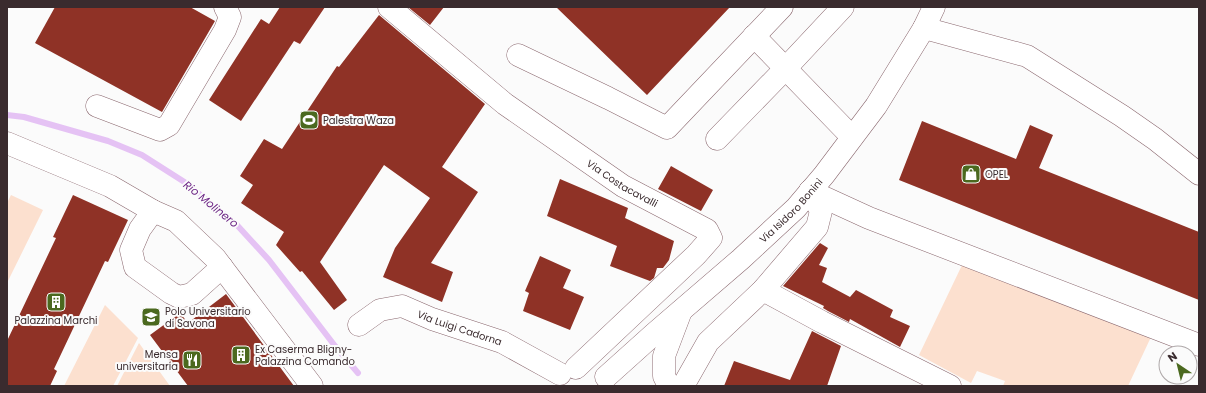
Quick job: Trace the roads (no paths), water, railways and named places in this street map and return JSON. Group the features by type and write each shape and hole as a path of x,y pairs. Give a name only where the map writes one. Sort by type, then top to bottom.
{"street":[{"path":"97,106 160,130 168,125 224,30 230,17 225,7"},
{"name":"Via Costacavalli","path":"389,7 505,104 623,186 707,230 711,238 696,255 561,376"},
{"path":"518,54 667,128 782,7"},
{"path":"718,139 843,7"},
{"path":"905,58 917,7"},
{"name":"Via Isidoro Bonini","path":"610,381 681,309 746,254 796,208 824,175 876,106 924,28 934,7"},
{"path":"924,28 1027,56 1150,135 1199,174"},
{"path":"754,36 852,137"},
{"path":"7,143 110,186 153,211 176,221 215,258 312,386"},
{"path":"683,386 708,342 763,290 817,228 821,211 810,191"},
{"path":"810,191 869,218 1199,345"},
{"path":"153,211 140,229 132,250 135,267 171,293 179,297 192,294 222,267"},
{"path":"763,290 822,322 950,386"},
{"name":"Via Luigi Cadorna","path":"359,325 380,310 402,306 502,342 561,376"},
{"path":"669,386 664,376 664,356 681,309"},
{"path":"561,376 587,369 597,371 610,381"}],"waterway":[{"name":"Rio Molinero","path":"7,115 24,117 108,141 142,155 186,183 236,224 269,260 335,346 358,373"}],"place":[{"name":"Palestra Waza","path":"309,120"},
{"name":"OPEL","path":"971,174"},
{"name":"Palazzina Marchi","path":"56,302"},
{"name":"Polo Universitario di Savona","path":"151,317"},
{"name":"Ex Caserma Bligny- Palazzina Comando","path":"241,355"},
{"name":"Mensa universitaria","path":"192,360"}]}
